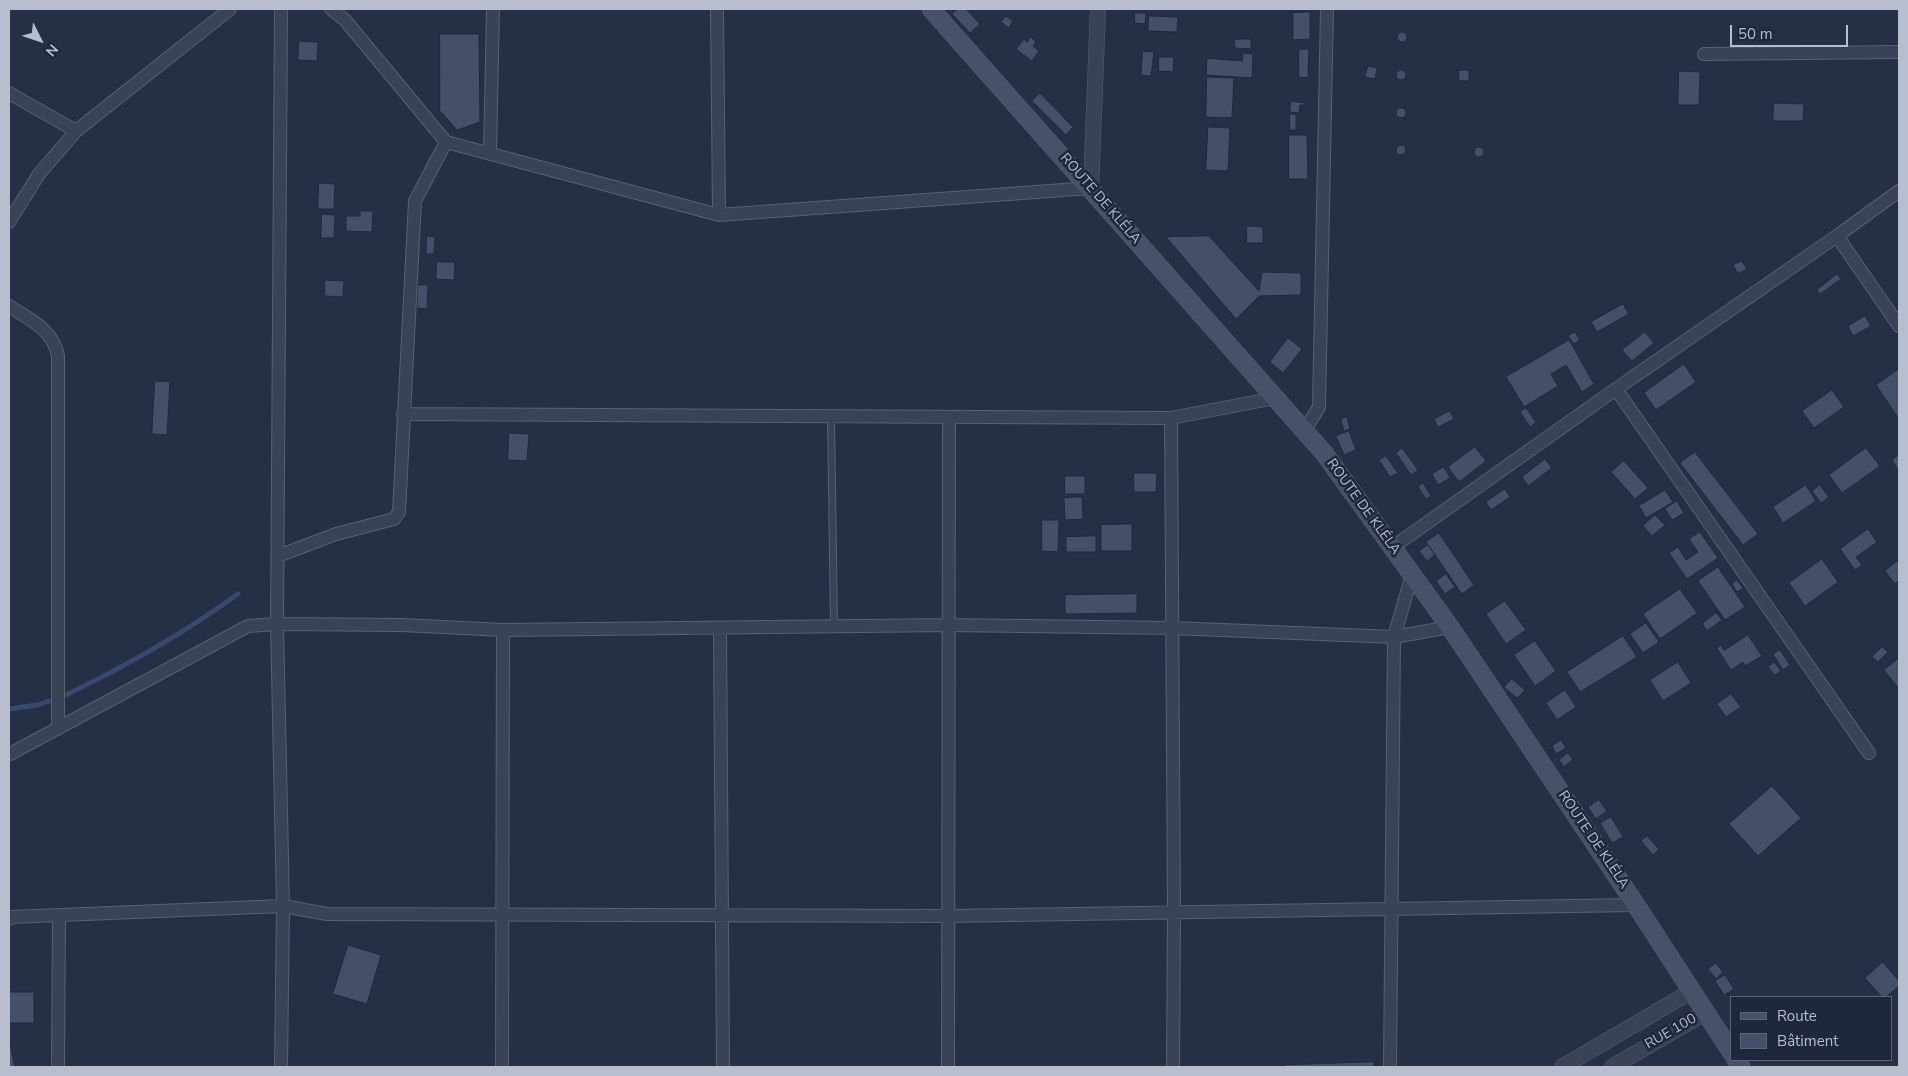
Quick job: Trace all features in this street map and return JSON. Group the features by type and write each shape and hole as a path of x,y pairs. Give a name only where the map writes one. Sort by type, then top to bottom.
{"main road":[{"name":"ROUTE DE KLÉLA","path":"931,9 1305,430 1393,547 1450,627 1636,905 1730,1050"}],"street":[{"path":"9,222 39,174 76,132 230,9"},
{"path":"281,9 277,624 283,906 282,1067"},
{"path":"331,9 344,20 446,142 719,215 1091,188 1098,9"},
{"path":"490,154 493,9"},
{"path":"716,9 719,215"},
{"path":"1305,430 1319,407 1327,9"},
{"path":"1704,54 1899,52"},
{"path":"9,93 76,132"},
{"path":"278,556 336,534 394,519 399,512 415,201 446,142"},
{"path":"1393,547 1899,191"},
{"path":"1837,236 1899,326"},
{"path":"9,306 49,334 56,344 58,356 58,729"},
{"path":"1616,389 1869,753"},
{"path":"403,414 1171,418 1275,398"},
{"path":"948,1067 949,418"},
{"path":"1171,418 1173,1067"},
{"path":"1390,1067 1394,638 1412,575"},
{"path":"10,755 248,626 277,624 402,625 503,630 949,626 1172,628 1394,638 1450,627"},
{"path":"720,628 724,1067"},
{"path":"502,1067 503,630"},
{"path":"9,919 11,917 283,906 327,914 949,916 1636,905"},
{"path":"58,1067 59,915"},
{"path":"1562,1067 1692,991"},
{"name":"RUE 100","path":"1612,1067 1705,1012"}],"lane":[{"path":"831,417 834,627"}],"building":[{"path":"958,9 966,9 980,24 970,33 952,14"},
{"path":"1310,12 1310,39 1293,40 1293,13"},
{"path":"1135,13 1146,13 1145,24 1135,23"},
{"path":"1006,16 1013,21 1009,28 1001,22"},
{"path":"1149,16 1178,17 1177,32 1148,31"},
{"path":"1400,32 1404,32 1407,37 1406,41 1400,42 1397,39 1397,35"},
{"path":"440,34 479,34 480,122 457,130 440,111"},
{"path":"1031,37 1036,42 1033,46 1039,51 1032,61 1016,49 1024,39 1027,42"},
{"path":"1235,39 1251,39 1251,49 1235,48"},
{"path":"299,41 318,42 317,61 298,60"},
{"path":"1299,49 1309,49 1308,78 1299,77"},
{"path":"1143,51 1154,52 1151,76 1141,75"},
{"path":"1243,53 1253,54 1252,78 1206,75 1207,58 1242,61"},
{"path":"1159,57 1174,57 1173,72 1159,71"},
{"path":"1368,66 1377,68 1375,79 1365,77"},
{"path":"1399,70 1403,70 1406,75 1405,79 1399,80 1396,77 1396,73"},
{"path":"1459,70 1469,70 1469,81 1459,81"},
{"path":"1679,71 1700,72 1699,105 1678,105"},
{"path":"1207,77 1234,78 1232,118 1206,117"},
{"path":"1040,93 1073,127 1066,135 1032,101"},
{"path":"1291,101 1306,103 1305,105 1300,105 1299,113 1290,112"},
{"path":"1774,103 1804,104 1803,121 1773,121"},
{"path":"1399,108 1403,108 1406,113 1405,117 1399,118 1396,115 1396,111"},
{"path":"1290,114 1296,114 1296,130 1290,130"},
{"path":"1208,127 1230,128 1228,171 1206,170"},
{"path":"1289,135 1307,135 1308,179 1289,179"},
{"path":"1399,145 1403,145 1406,150 1405,154 1399,155 1396,152 1396,148"},
{"path":"1477,147 1481,147 1484,152 1483,156 1477,157 1474,154 1474,150"},
{"path":"319,183 335,184 334,209 318,209"},
{"path":"360,211 373,211 372,232 346,231 346,216 360,216"},
{"path":"322,214 335,215 334,238 321,238"},
{"path":"1247,226 1263,227 1263,243 1247,243"},
{"path":"427,236 435,237 434,254 426,254"},
{"path":"1209,236 1259,291 1262,272 1301,273 1301,295 1259,296 1236,319 1166,237"},
{"path":"1742,261 1747,269 1738,274 1733,265"},
{"path":"437,262 455,262 454,280 436,279"},
{"path":"1837,274 1841,279 1820,294 1817,290"},
{"path":"325,280 344,281 343,297 325,296"},
{"path":"418,285 428,285 427,309 417,308"},
{"path":"1623,304 1629,314 1597,332 1591,322"},
{"path":"1865,316 1871,326 1853,336 1848,326"},
{"path":"1575,332 1580,340 1574,344 1568,336"},
{"path":"1645,332 1654,343 1632,361 1622,350"},
{"path":"1288,338 1302,349 1283,373 1270,362"},
{"path":"1569,340 1594,384 1582,392 1566,365 1551,374 1558,386 1524,407 1506,377"},
{"path":"1684,364 1696,382 1656,410 1644,393"},
{"path":"1899,369 1899,419 1876,385"},
{"path":"155,381 170,382 167,435 152,434"},
{"path":"1832,390 1844,407 1814,428 1802,411"},
{"path":"1526,408 1536,422 1530,427 1520,412"},
{"path":"1450,411 1454,419 1438,427 1434,419"},
{"path":"1347,417 1350,429 1344,431 1341,419"},
{"path":"1349,431 1356,450 1344,455 1336,436"},
{"path":"509,433 529,434 527,461 508,460"},
{"path":"1475,447 1486,461 1459,482 1448,467"},
{"path":"1402,448 1418,470 1411,475 1396,453"},
{"path":"1866,448 1880,466 1842,493 1829,475"},
{"path":"1695,452 1758,534 1743,545 1680,463"},
{"path":"1899,455 1899,472 1892,460"},
{"path":"1386,456 1398,473 1390,477 1379,460"},
{"path":"1545,459 1552,468 1528,486 1522,477"},
{"path":"1624,461 1648,488 1635,499 1611,472"},
{"path":"1444,467 1450,478 1438,485 1432,474"},
{"path":"1134,473 1157,473 1156,492 1134,492"},
{"path":"1065,476 1085,476 1085,494 1065,494"},
{"path":"1423,483 1431,496 1426,499 1418,487"},
{"path":"1806,485 1816,501 1783,523 1773,507"},
{"path":"1820,485 1829,497 1821,503 1812,491"},
{"path":"1505,489 1510,497 1491,510 1486,502"},
{"path":"1665,490 1673,502 1646,518 1639,506"},
{"path":"1082,497 1083,519 1065,520 1064,498"},
{"path":"1677,501 1684,513 1672,520 1665,509"},
{"path":"1655,515 1665,525 1652,536 1643,526"},
{"path":"1042,520 1059,520 1058,552 1042,551"},
{"path":"1132,524 1132,551 1101,551 1101,525"},
{"path":"1868,529 1877,542 1856,557 1862,565 1855,570 1840,549"},
{"path":"1700,532 1718,558 1687,579 1669,553 1678,547 1686,560 1698,552 1689,539"},
{"path":"1439,533 1474,585 1462,594 1426,542"},
{"path":"1096,536 1096,552 1066,552 1066,537"},
{"path":"1428,545 1435,555 1427,561 1419,551"},
{"path":"1822,559 1838,582 1805,606 1789,583"},
{"path":"1897,561 1899,563 1899,580 1895,584 1885,571"},
{"path":"1718,567 1745,607 1725,620 1698,581"},
{"path":"1446,574 1455,587 1445,594 1436,581"},
{"path":"1737,580 1743,588 1737,592 1732,584"},
{"path":"1680,589 1697,613 1660,639 1643,614"},
{"path":"1137,594 1137,613 1065,614 1065,595"},
{"path":"1505,601 1526,630 1506,644 1486,614"},
{"path":"1716,613 1722,620 1707,631 1702,624"},
{"path":"1646,623 1659,642 1643,653 1630,634"},
{"path":"1748,635 1762,656 1745,666 1743,662 1731,670 1717,648 1721,645 1724,650"},
{"path":"1623,636 1637,657 1580,692 1567,672"},
{"path":"1535,641 1556,671 1535,686 1514,655"},
{"path":"1882,647 1888,652 1878,662 1872,657"},
{"path":"1780,650 1790,665 1783,670 1773,654"},
{"path":"1899,658 1899,689 1884,670"},
{"path":"1678,662 1691,683 1663,701 1650,680"},
{"path":"1774,662 1781,671 1775,675 1768,667"},
{"path":"1512,679 1525,690 1517,698 1504,687"},
{"path":"1565,690 1576,707 1557,720 1546,703"},
{"path":"1731,694 1741,707 1726,717 1717,704"},
{"path":"1561,740 1566,748 1556,754 1552,746"},
{"path":"1568,753 1573,759 1564,767 1559,760"},
{"path":"1772,786 1801,818 1758,856 1729,824"},
{"path":"1599,800 1607,811 1596,819 1588,807"},
{"path":"1611,817 1623,837 1612,843 1600,823"},
{"path":"1647,836 1659,849 1653,855 1641,841"},
{"path":"348,945 381,955 367,1004 333,994"},
{"path":"1883,962 1899,981 1899,986 1887,996 1881,996 1865,978"},
{"path":"1716,963 1723,972 1716,979 1708,969"},
{"path":"1725,975 1734,989 1724,995 1715,981"},
{"path":"9,992 34,992 34,1023 9,1023"},
{"path":"10,1044 15,1067 9,1067"},
{"path":"1374,1062 1374,1067 1285,1067 1285,1065"}],"waterway":[{"path":"66,695 154,648 238,594"},
{"path":"9,709 37,705 49,701"}]}
